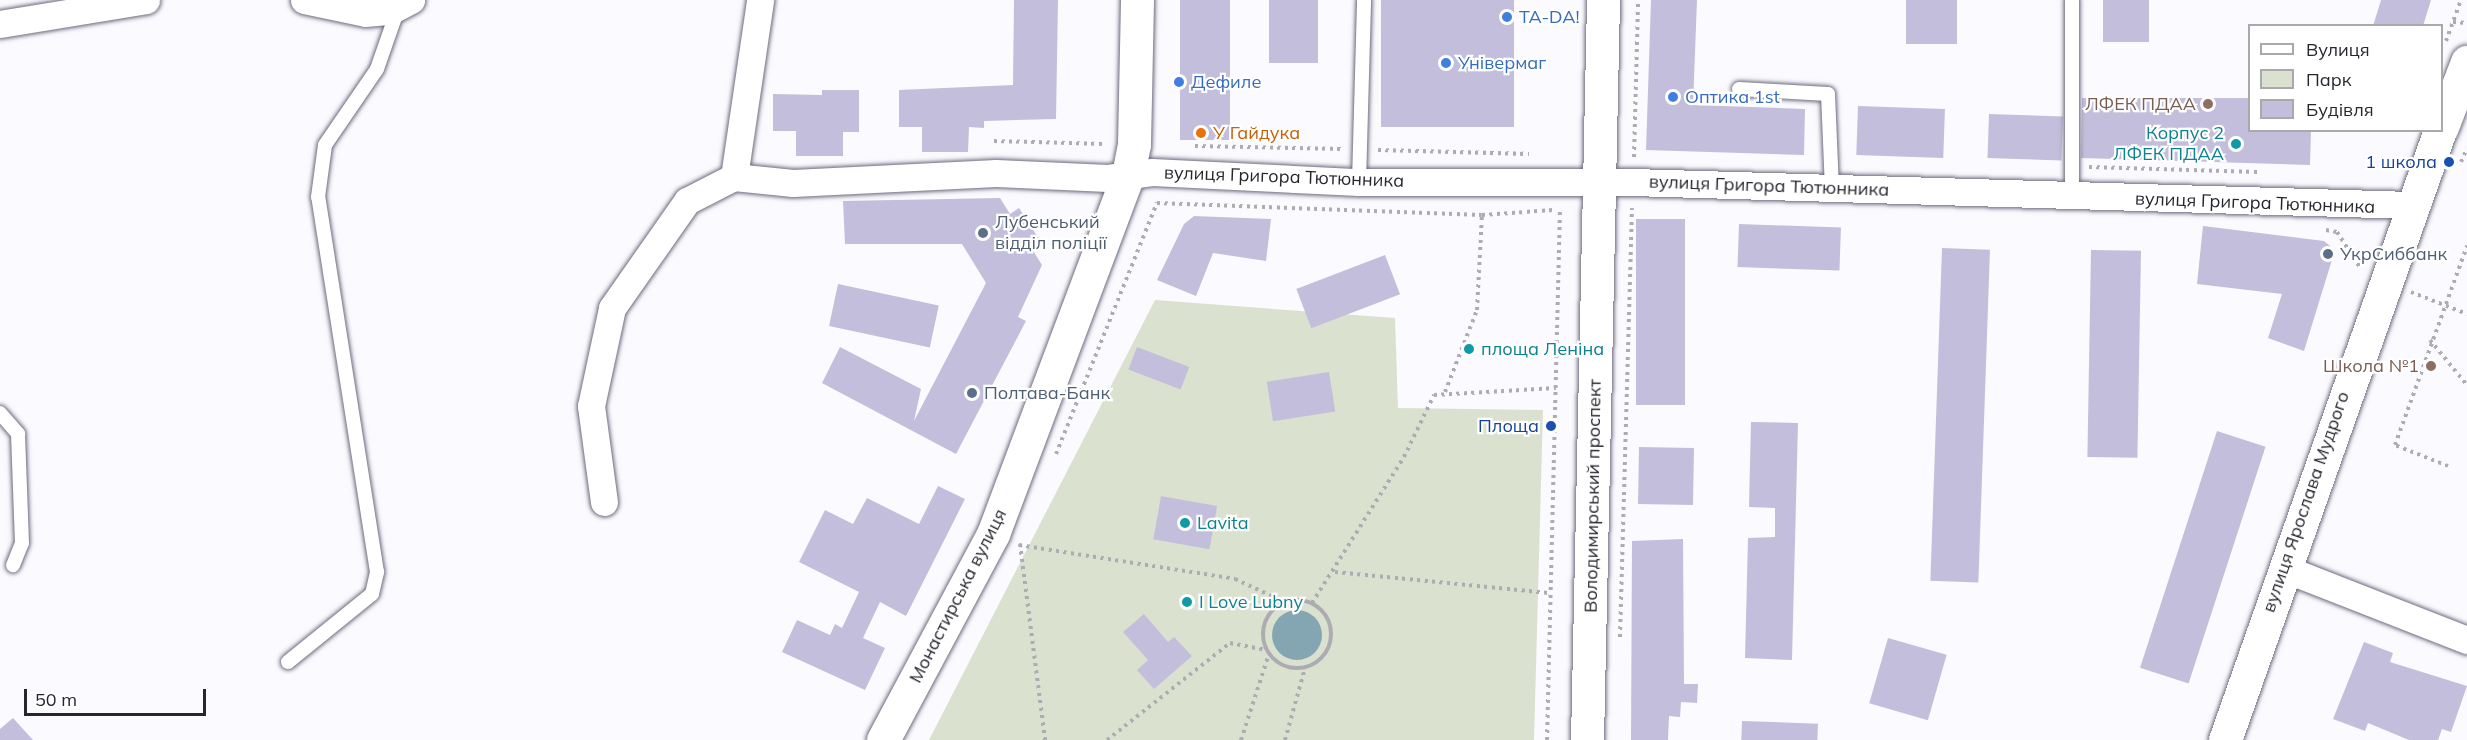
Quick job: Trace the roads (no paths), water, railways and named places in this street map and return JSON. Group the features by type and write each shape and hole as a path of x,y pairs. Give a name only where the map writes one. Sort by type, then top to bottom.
{"main road":[{"name":"Монастирська вулиця","path":"884,740 1012,538 1128,175 1134,144 1137,0"},
{"name":"Володимирський проспект","path":"1587,740 1603,0"},
{"name":"вулиця Ярослава Мудрого","path":"2443,124 2467,62"},
{"name":"вулиця Ярослава Мудрого","path":"2225,740 2410,205 2440,132"}],"street":[{"path":"0,24 146,0"},
{"path":"304,0 365,13 405,3"},
{"path":"604,502 591,406 612,308 687,201 734,177 760,0"},
{"name":"вулиця Григора Тютюнника","path":"734,177 793,183 996,173 1359,182 1599,181 2410,205"},
{"path":"2283,568 2467,640"}],"lane":[{"path":"1359,182 1364,0"},
{"path":"2072,0 2072,195"},
{"path":"288,662 372,594 377,572 318,197 325,145 377,69 405,3"},
{"path":"1739,89 1828,94 1832,188"},
{"path":"0,413 18,434 22,543 13,565"}],"water":[{"path":"1297,610 1311,614 1318,621 1322,635 1318,649 1311,656 1297,660 1283,656 1276,649 1272,635 1276,621 1283,614"}],"place":[{"name":"TA-DA!","path":"1507,17"},
{"name":"Універмаг","path":"1446,63"},
{"name":"Дефиле","path":"1179,82"},
{"name":"Оптика 1st","path":"1673,97"},
{"name":"ЛФЕК ПДАА","path":"2208,104"},
{"name":"У Гайдука","path":"1201,133"},
{"name":"Корпус 2 ЛФЕК ПДАА","path":"2236,144"},
{"name":"1 школа","path":"2449,162"},
{"name":"Лубенський відділ поліції","path":"983,233"},
{"name":"УкрСиббанк","path":"2328,254"},
{"name":"площа Леніна","path":"1469,349"},
{"name":"Школа №1","path":"2431,366"},
{"name":"Полтава-Банк","path":"972,393"},
{"name":"Площа","path":"1551,426"},
{"name":"Lavita","path":"1185,523"},
{"name":"I Love Lubny","path":"1187,602"}]}
